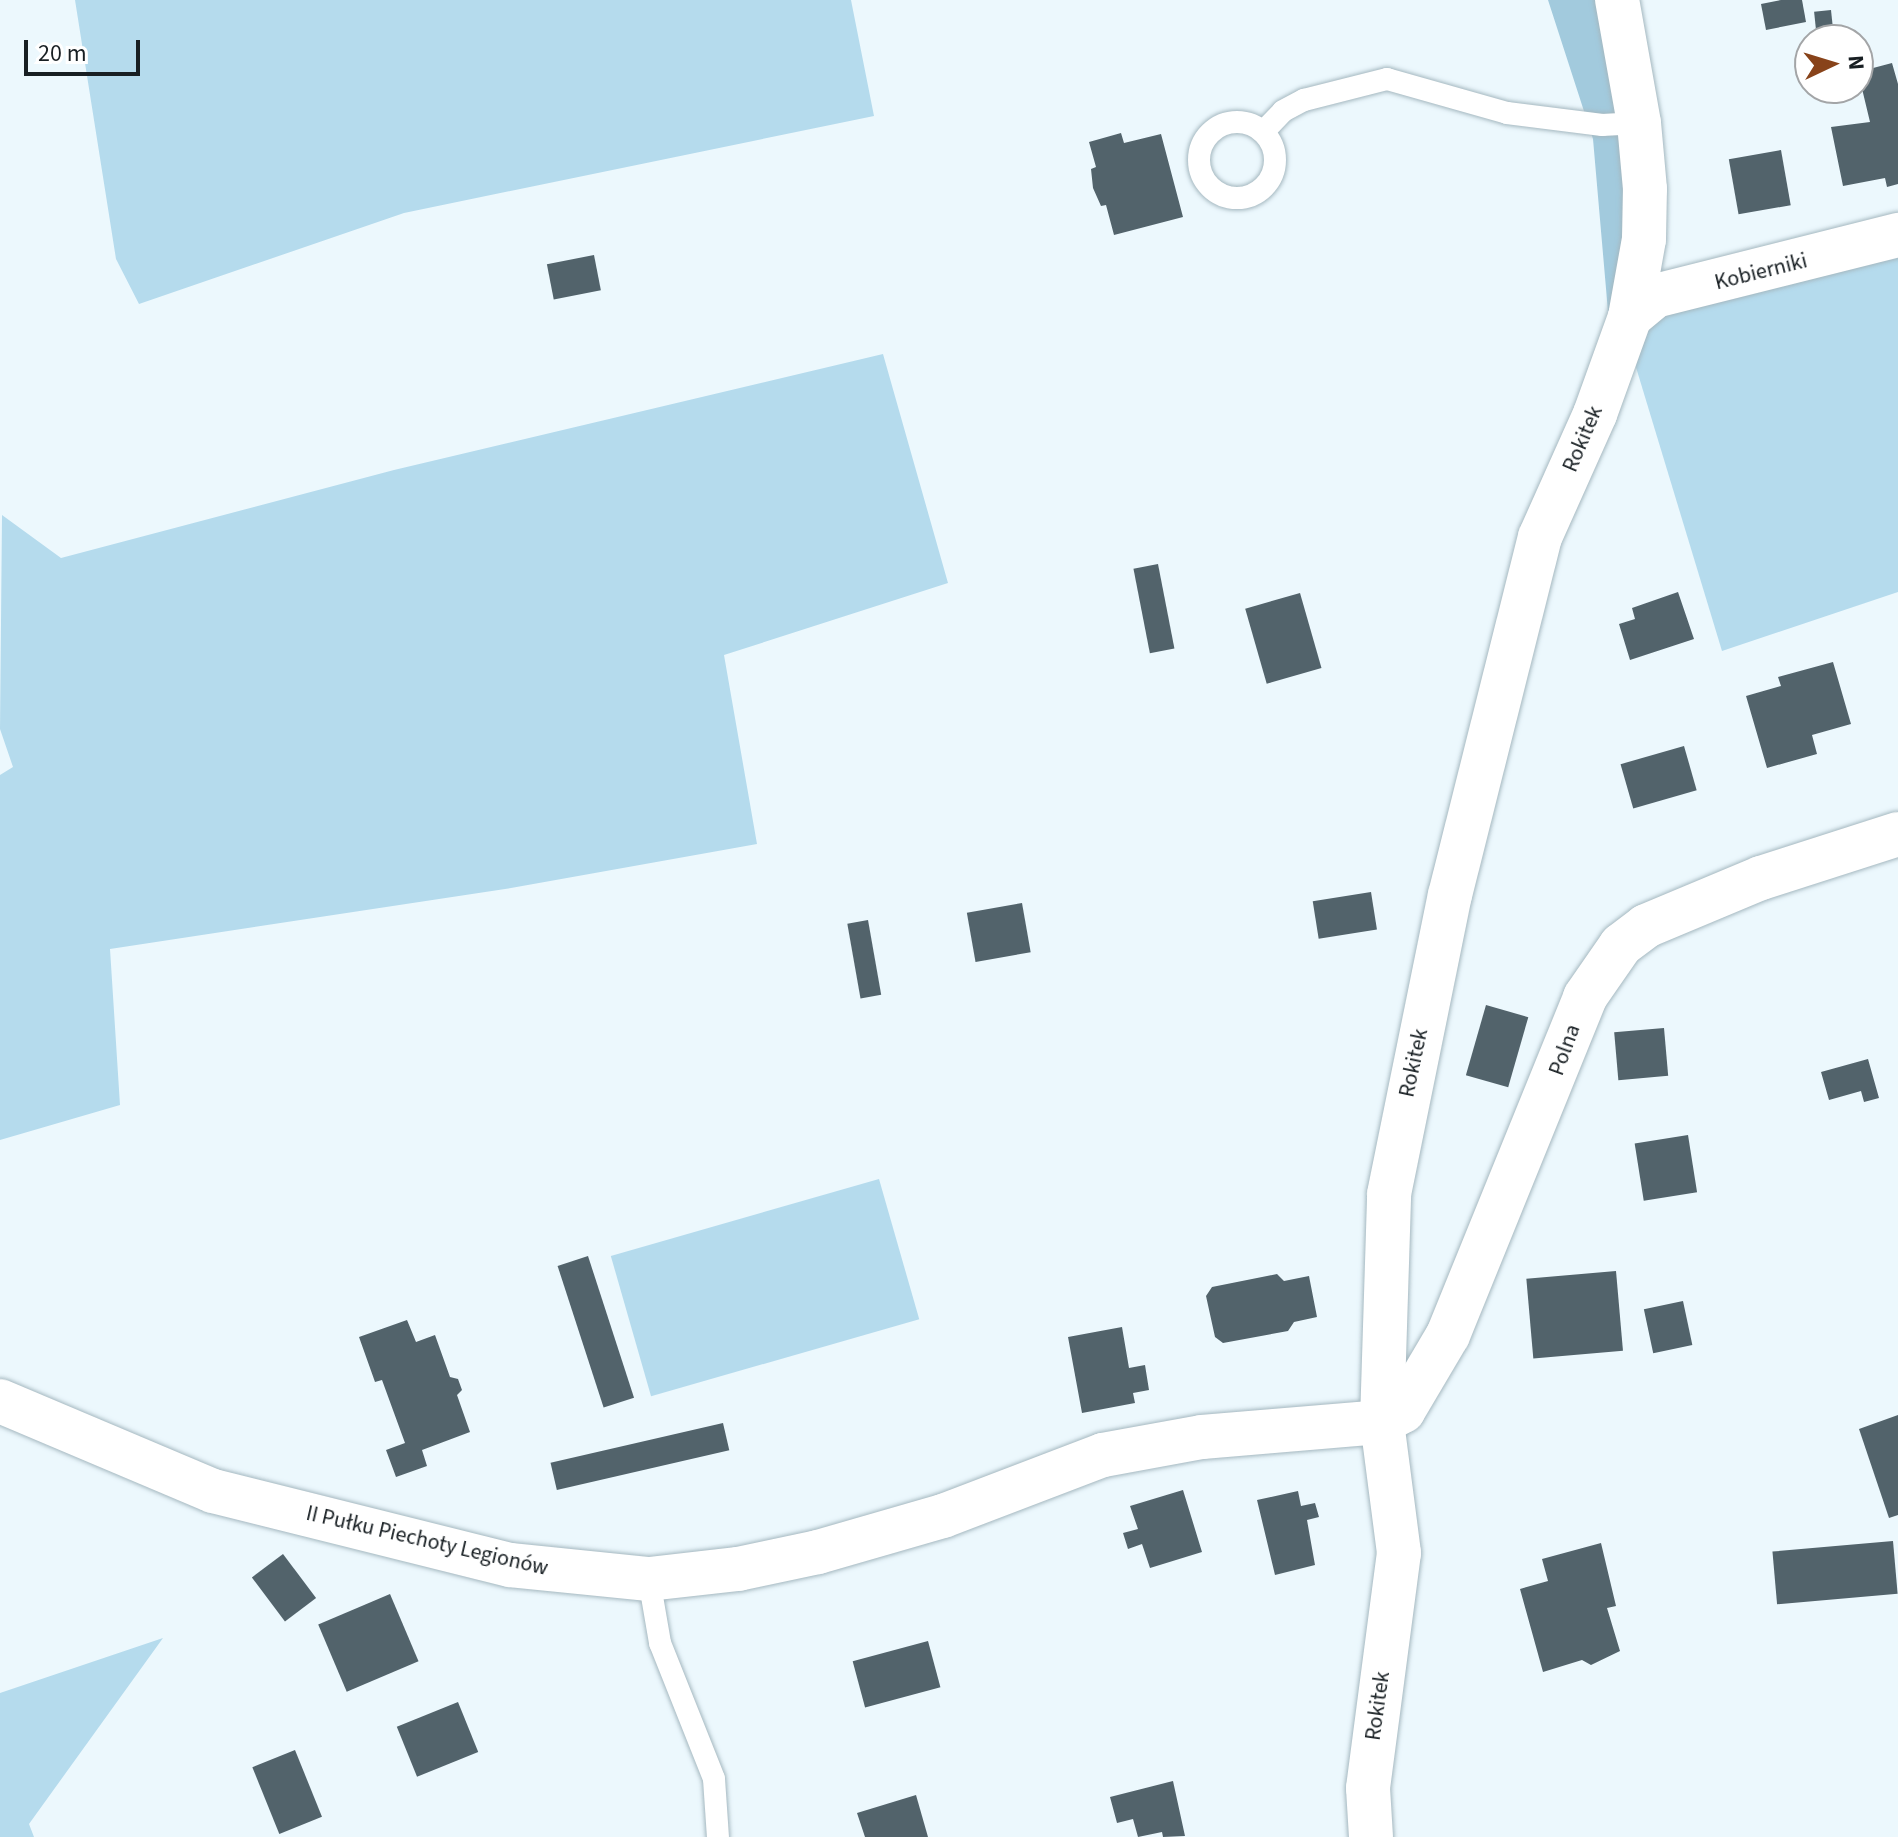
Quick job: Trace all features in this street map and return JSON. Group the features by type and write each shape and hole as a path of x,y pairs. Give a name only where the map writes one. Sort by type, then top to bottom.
{"street":[{"name":"Rokitek","path":"1371,1837 1368,1788 1399,1553 1382,1422 1389,1194 1450,895 1540,537 1595,414 1630,317 1644,239 1639,123 1617,0"},
{"name":"Kobierniki","path":"1630,317 1655,296 1898,235"},
{"name":"Polna","path":"1382,1422 1403,1411 1448,1335 1585,997 1621,945 1646,926 1761,878 1898,834"},
{"name":"II Pułku Piechoty Legionów","path":"0,1401 213,1491 510,1565 649,1579 738,1569 832,1548 943,1516 1103,1455 1202,1437 1382,1422"}],"lane":[{"path":"1263,132 1283,111 1304,100 1387,79 1507,113 1561,122 1639,123"},
{"path":"649,1579 660,1643 714,1779 718,1837"}],"shaded area":[{"path":"75,0 851,0 874,116 404,213 139,304 116,259"},
{"path":"1548,0 1605,0 1633,165 1609,323 1593,139"},
{"path":"1898,251 1898,592 1722,651 1635,364 1650,327 1667,310"},
{"path":"883,354 948,583 724,655 757,844 511,888 110,949 120,1105 0,1140 0,775 13,767 0,729 2,515 61,558 394,470"},
{"path":"879,1179 919,1319 651,1396 611,1256"},
{"path":"163,1638 29,1824 34,1837 0,1837 0,1693"}],"building":[{"path":"1802,0 1806,22 1766,30 1761,4"},
{"path":"1831,10 1832,24 1815,24 1814,12"},
{"path":"1892,63 1898,84 1898,184 1887,187 1885,178 1843,186 1831,127 1870,122 1866,104 1874,104 1874,68"},
{"path":"1121,133 1124,143 1161,134 1183,217 1114,235 1106,205 1101,206 1093,188 1091,169 1096,167 1089,142"},
{"path":"1781,150 1791,205 1739,214 1729,159"},
{"path":"594,255 601,290 554,299 547,264"},
{"path":"1158,564 1174,648 1150,653 1133,569"},
{"path":"1678,592 1694,639 1630,660 1619,624 1635,619 1632,608"},
{"path":"1300,593 1321,668 1267,684 1245,609"},
{"path":"1833,662 1851,724 1812,735 1817,754 1767,768 1746,696 1781,686 1778,677"},
{"path":"1684,746 1697,790 1633,808 1621,764"},
{"path":"1371,892 1377,930 1319,939 1313,901"},
{"path":"1022,903 1031,952 976,962 967,913"},
{"path":"868,920 881,995 861,998 847,924"},
{"path":"1486,1005 1528,1017 1508,1087 1466,1075"},
{"path":"1664,1028 1668,1076 1618,1080 1614,1032"},
{"path":"1868,1059 1879,1098 1864,1102 1861,1091 1829,1100 1821,1072"},
{"path":"1688,1135 1697,1192 1644,1201 1635,1143"},
{"path":"588,1256 634,1398 604,1408 558,1266"},
{"path":"1616,1271 1623,1351 1533,1359 1526,1279"},
{"path":"1277,1274 1284,1281 1309,1276 1317,1317 1294,1322 1288,1331 1223,1343 1215,1337 1206,1296 1212,1287"},
{"path":"1683,1301 1692,1345 1653,1353 1644,1309"},
{"path":"407,1320 416,1342 435,1335 450,1377 458,1379 462,1390 457,1395 470,1432 422,1450 427,1466 396,1477 386,1450 405,1443 382,1380 375,1382 359,1337"},
{"path":"1122,1327 1129,1368 1145,1365 1149,1390 1133,1393 1135,1403 1082,1413 1068,1337"},
{"path":"1898,1415 1898,1515 1889,1518 1859,1429"},
{"path":"723,1423 729,1450 557,1490 551,1463"},
{"path":"1183,1490 1202,1552 1150,1568 1142,1544 1128,1549 1123,1533 1138,1529 1130,1506"},
{"path":"1298,1491 1301,1506 1315,1503 1319,1517 1307,1520 1315,1565 1275,1575 1257,1500"},
{"path":"1893,1541 1898,1594 1777,1604 1772,1552"},
{"path":"1601,1543 1616,1606 1607,1608 1620,1651 1591,1665 1582,1660 1543,1672 1520,1589 1548,1581 1542,1559"},
{"path":"283,1554 316,1598 285,1621 252,1577"},
{"path":"390,1594 419,1661 347,1692 318,1624"},
{"path":"928,1641 940,1687 865,1708 853,1661"},
{"path":"458,1702 478,1752 417,1777 397,1727"},
{"path":"295,1750 322,1817 279,1834 252,1767"},
{"path":"1173,1781 1185,1836 1163,1837 1162,1832 1138,1837 1133,1819 1117,1823 1110,1797"},
{"path":"916,1795 928,1837 865,1837 857,1813"}]}
